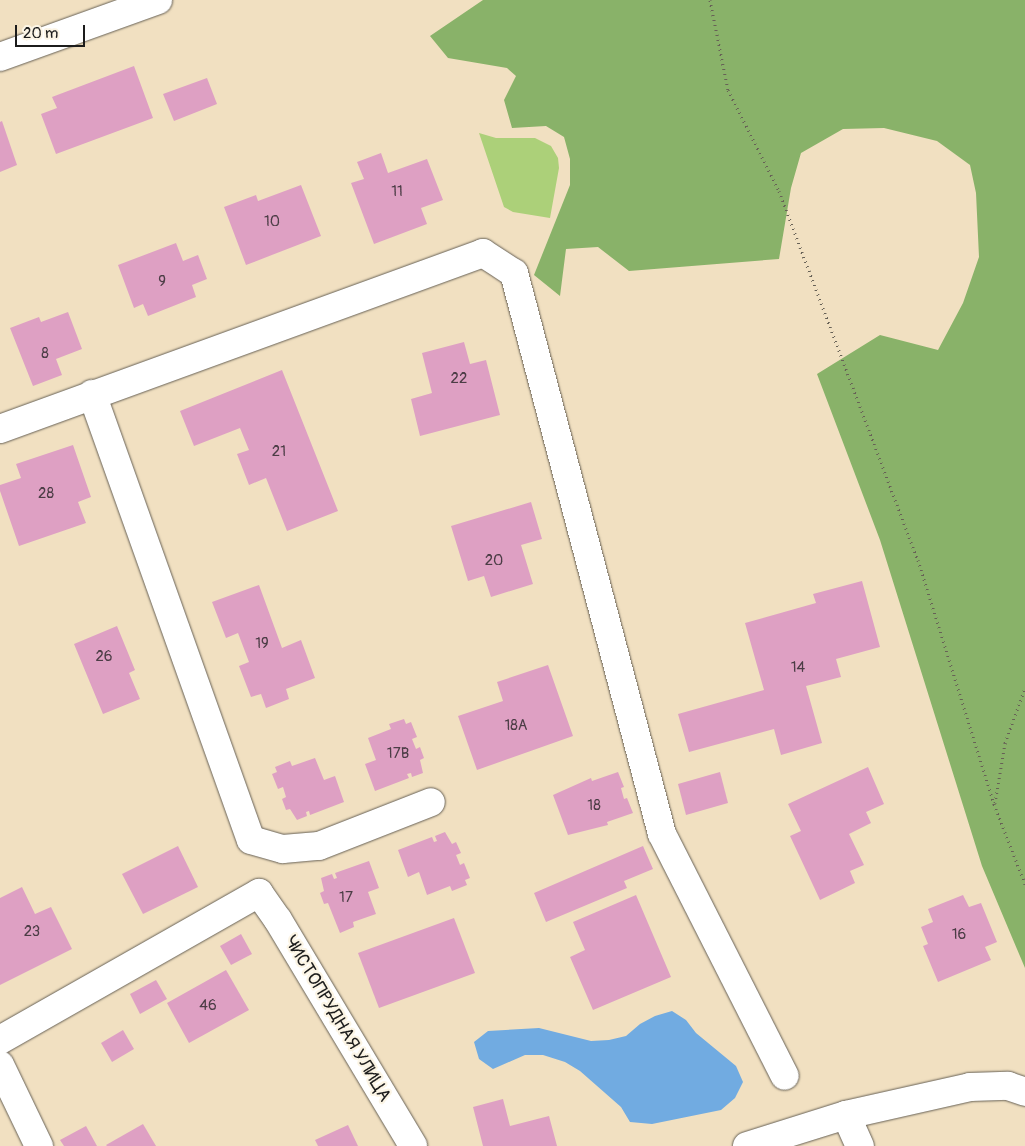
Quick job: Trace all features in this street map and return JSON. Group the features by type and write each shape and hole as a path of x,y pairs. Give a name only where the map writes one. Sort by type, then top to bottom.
{"street":[{"path":"0,58 158,0"},
{"path":"0,429 482,253 514,273 662,834 785,1076"},
{"path":"92,394 251,840 283,849 319,846 431,802"},
{"name":"ЧИСТОПРУДНАЯ УЛИЦА","path":"0,1040 259,893 413,1146"},
{"path":"0,1065 39,1146"},
{"path":"747,1146 846,1115 970,1087 1008,1086 1025,1092"},
{"path":"846,1115 860,1146"}],"path":[{"path":"710,0 728,90 779,191 918,560 994,804 1025,884"},
{"path":"994,804 1005,743 1025,688"}],"green space":[{"path":"483,0 1025,0 1025,968 982,866 880,540 817,374 880,335 938,350 963,303 979,257 976,193 970,165 937,141 884,128 843,129 801,153 791,188 779,259 629,271 598,247 566,249 560,296 534,275 570,185 570,159 564,137 546,126 512,128 504,100 516,76 507,68 448,58 430,36"},
{"path":"479,133 496,138 535,138 551,146 558,158 559,168 550,218 513,212 504,207"}],"water":[{"path":"672,1011 686,1020 696,1033 736,1066 743,1082 735,1098 721,1110 652,1124 630,1122 621,1107 580,1071 565,1062 543,1055 525,1055 493,1069 479,1059 474,1042 488,1031 539,1028 591,1041 609,1040 626,1036 640,1024 655,1016"}],"building":[{"path":"134,66 153,118 56,154 41,114 57,108 52,97"},
{"path":"207,78 217,104 174,121 163,94"},
{"path":"2,121 17,165 0,172 0,122"},
{"path":"381,153 388,173 427,159 443,200 421,208 427,224 374,244 351,183 364,179 357,162"},
{"path":"301,185 321,236 246,265 224,207 256,195 258,201"},
{"path":"176,243 183,261 198,255 207,279 192,285 196,297 148,316 143,304 134,308 118,265"},
{"path":"68,312 82,349 56,359 62,375 33,386 10,328 39,317 41,322"},
{"path":"464,342 470,364 486,360 500,415 420,436 411,399 432,393 422,353"},
{"path":"282,370 338,511 287,531 266,478 249,485 237,454 249,450 240,428 194,446 180,411"},
{"path":"73,445 91,497 78,502 86,523 19,546 0,491 0,485 21,478 16,464"},
{"path":"531,502 542,539 521,545 533,584 491,597 484,576 468,581 451,526"},
{"path":"862,581 880,647 836,659 841,677 806,686 822,743 781,755 774,729 689,752 678,714 764,690 745,623 816,603 813,594"},
{"path":"259,585 282,648 301,640 315,678 286,689 289,699 266,708 261,694 251,697 239,666 249,662 238,633 226,638 212,602"},
{"path":"117,626 135,670 129,673 140,699 103,714 74,644"},
{"path":"548,665 573,736 477,770 458,716 503,701 497,682"},
{"path":"404,719 406,724 411,722 417,737 412,739 416,749 420,747 424,758 420,760 423,773 412,777 411,773 407,774 409,778 375,791 365,764 376,760 368,738 391,729 389,724"},
{"path":"315,758 324,780 335,776 344,802 310,815 309,811 306,812 307,816 297,820 290,809 286,810 282,799 286,797 283,787 278,789 272,774 277,772 275,767 290,761 292,766"},
{"path":"868,767 884,804 866,812 871,823 849,834 864,865 850,871 855,883 820,900 790,836 801,831 788,804"},
{"path":"618,772 624,787 621,788 624,799 627,798 633,813 607,822 608,825 568,835 553,795 591,778 592,781"},
{"path":"720,772 728,803 686,815 678,784"},
{"path":"445,832 452,844 456,842 461,853 456,855 460,865 464,863 470,878 465,880 467,885 452,891 450,886 427,895 419,872 408,877 398,850 432,837 434,842 437,841 435,836"},
{"path":"178,846 198,887 143,914 122,874"},
{"path":"643,846 653,869 624,881 627,888 546,922 534,893"},
{"path":"369,861 379,888 368,892 376,914 353,922 354,927 340,933 328,903 324,904 320,893 324,891 321,878 332,874 334,879 337,878 335,873"},
{"path":"22,887 35,914 51,907 72,949 0,985 0,898"},
{"path":"636,895 671,977 593,1010 570,957 585,950 573,922"},
{"path":"963,895 969,907 981,903 997,942 985,947 991,960 938,982 923,946 928,944 921,927 933,922 928,909"},
{"path":"454,918 475,973 379,1008 358,953"},
{"path":"241,934 252,954 231,965 220,946"},
{"path":"226,970 249,1010 189,1043 167,1003"},
{"path":"156,980 167,999 140,1014 130,994"},
{"path":"123,1030 134,1049 112,1062 101,1043"},
{"path":"503,1099 510,1126 549,1116 557,1146 483,1146 473,1107"},
{"path":"143,1124 156,1146 106,1145"},
{"path":"348,1125 358,1146 318,1146 315,1140"},
{"path":"86,1126 97,1146 64,1146 60,1140"}]}
